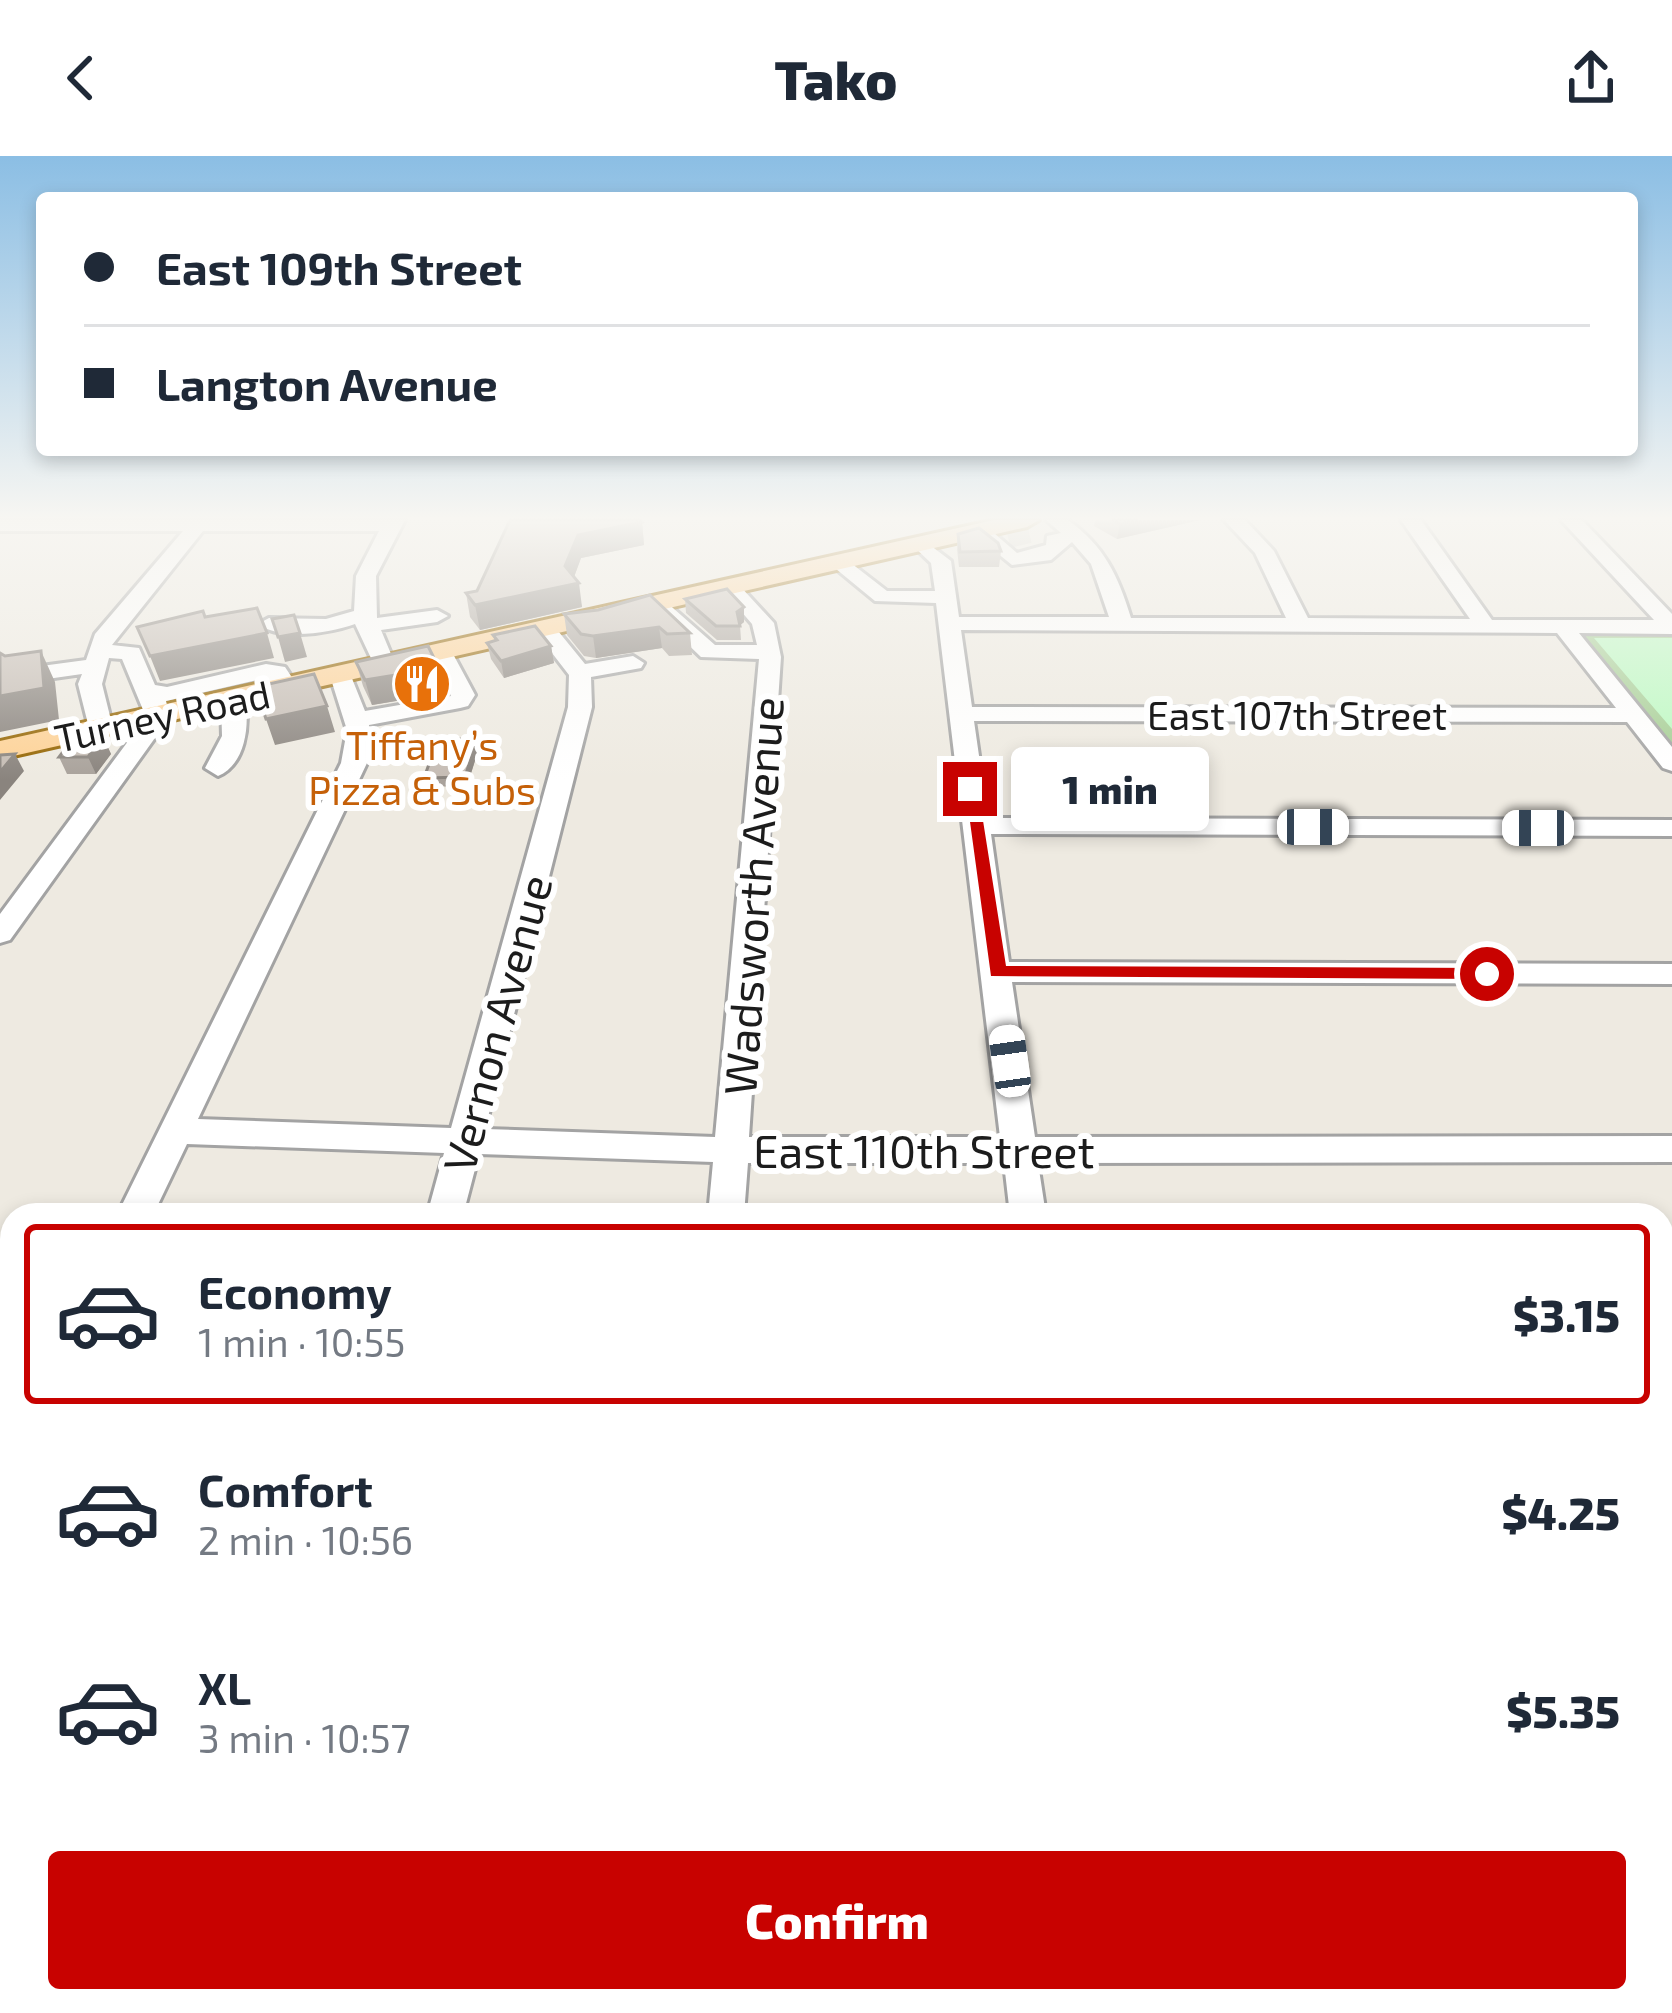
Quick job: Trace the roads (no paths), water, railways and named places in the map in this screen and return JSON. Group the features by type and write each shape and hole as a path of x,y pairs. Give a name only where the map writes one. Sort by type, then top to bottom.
{"main road":[{"name":"Turney Road","path":"0,750 101,728 159,704 233,700 282,680 343,675 651,607"}],"street":[{"path":"101,728 90,684 103,638 129,607"},
{"path":"363,607 363,620 385,666"},
{"path":"660,607 709,652 769,652"},
{"name":"Wadsworth Avenue","path":"727,1203 769,652 763,623 748,607"},
{"path":"947,607 1027,1203"},
{"path":"993,607 1121,625 1672,627"},
{"path":"1116,607 1121,625"},
{"path":"1290,607 1298,623"},
{"path":"1472,607 1484,624"},
{"path":"0,934 159,704 282,680 274,624 328,626 436,616"},
{"path":"141,1203 354,763 357,720 324,631 328,626"},
{"path":"1564,628 1672,763"},
{"path":"546,631 578,672 633,663"},
{"path":"20,678 131,652 146,692 159,704"},
{"path":"357,720 460,701 463,695 442,654"},
{"name":"Vernon Avenue","path":"448,1203 580,707 578,672"},
{"path":"218,768 234,742 238,724 233,700"},
{"name":"East 107th Street","path":"961,714 1632,715"},
{"path":"975,826 1672,828"},
{"path":"998,972 1672,974"},
{"name":"East 110th Street","path":"177,1130 732,1150 1672,1149"}],"place":[{"name":"Tiffany’s Pizza & Subs","path":"422,684"}]}
